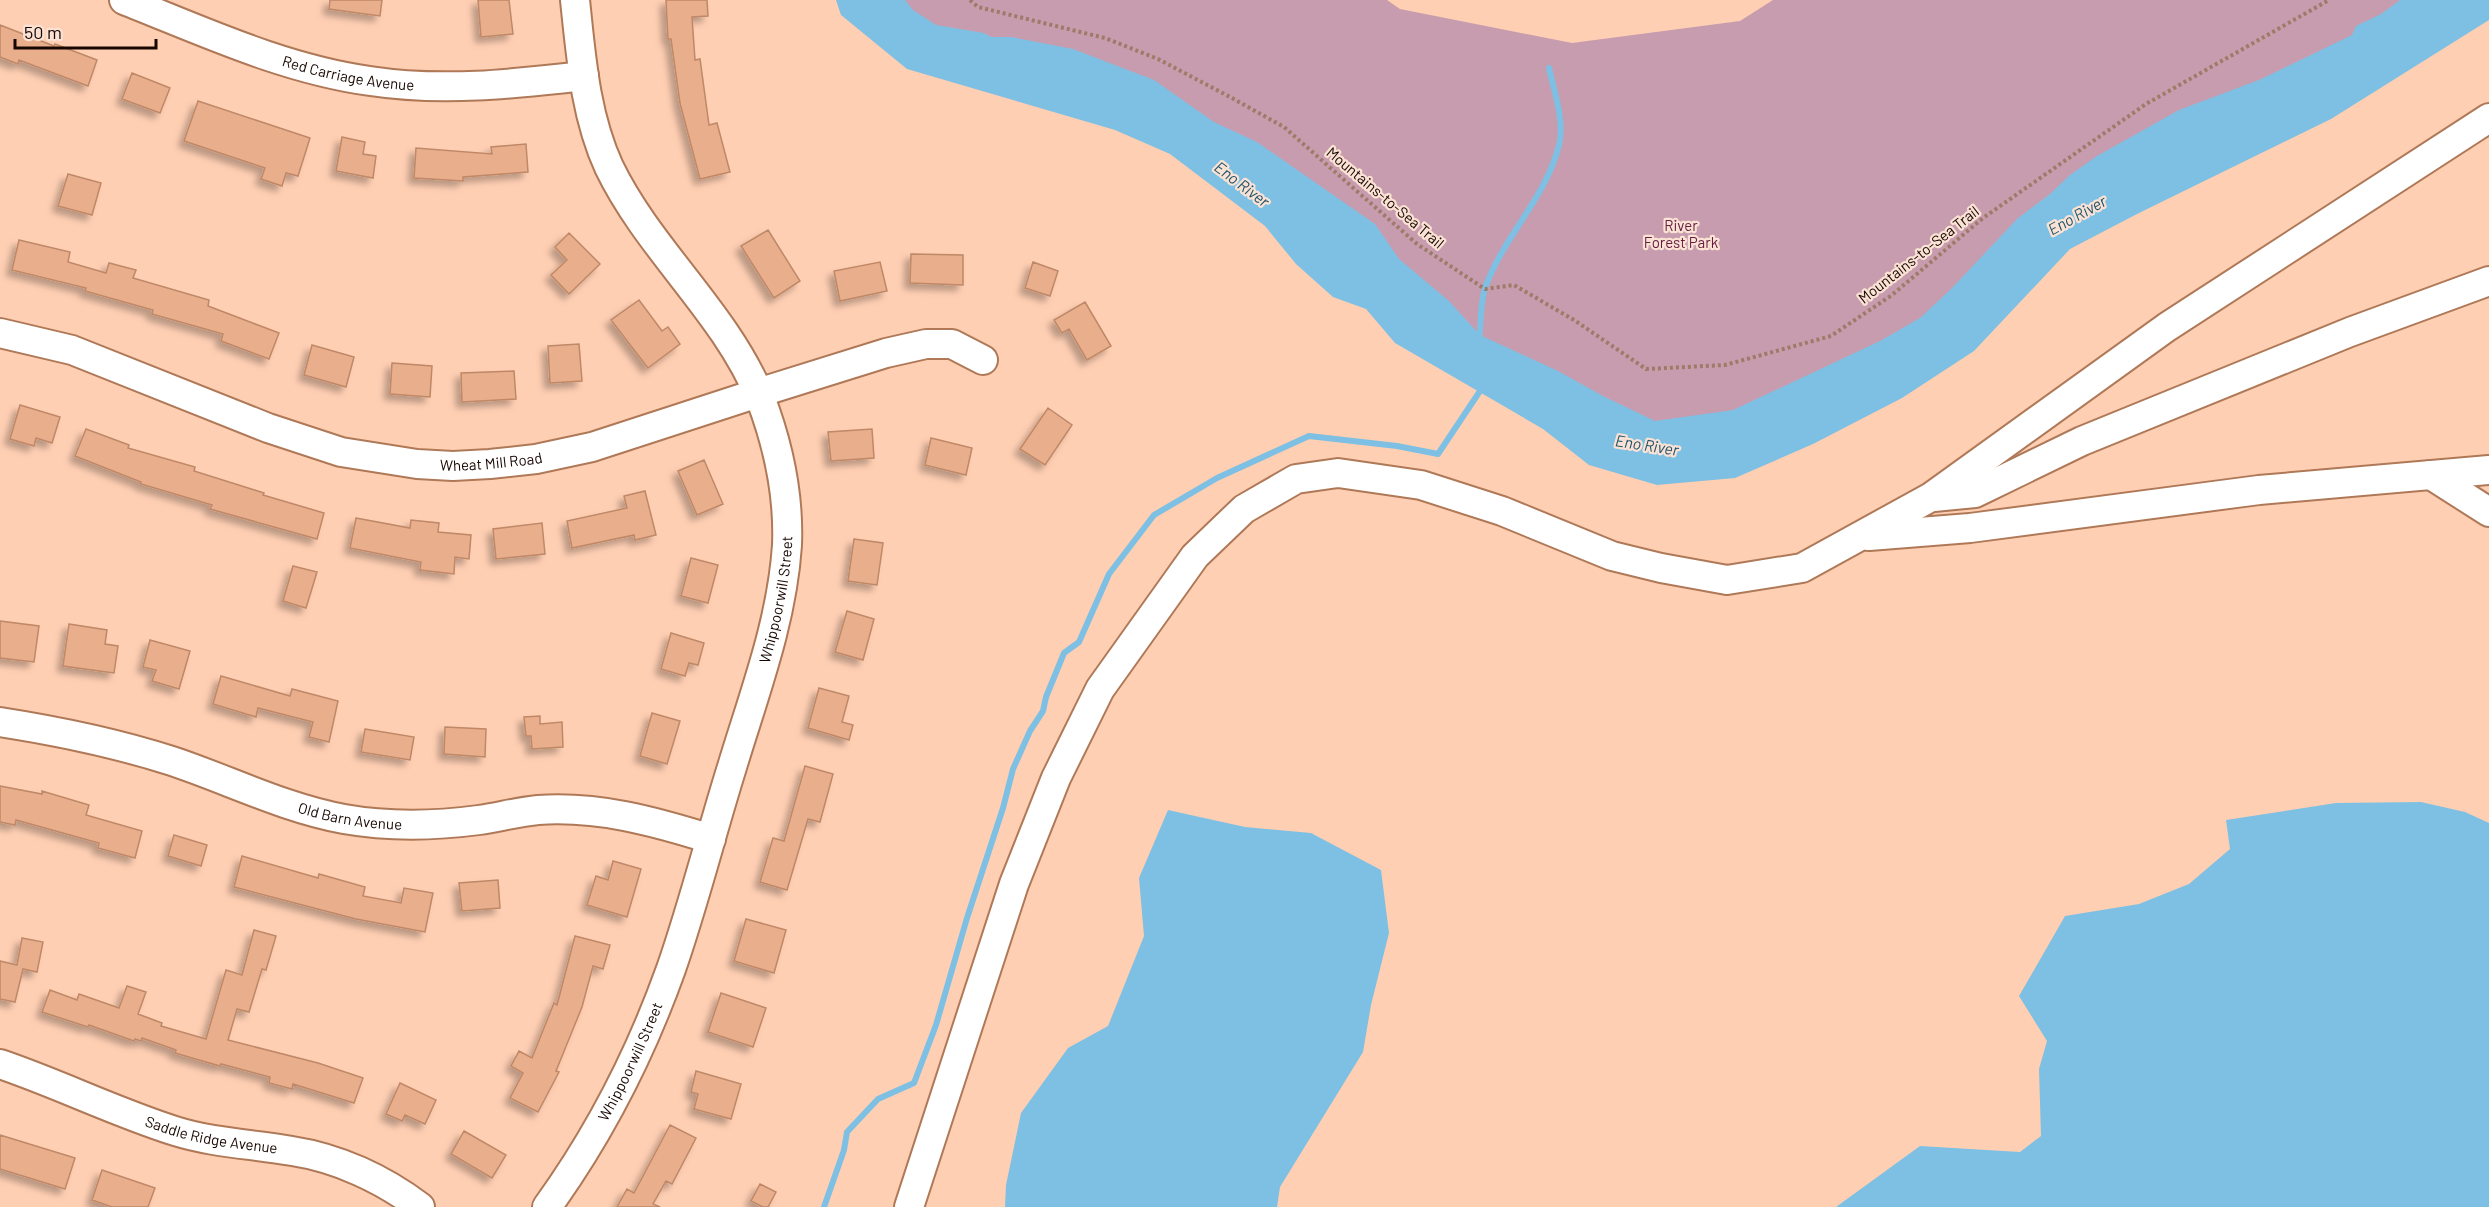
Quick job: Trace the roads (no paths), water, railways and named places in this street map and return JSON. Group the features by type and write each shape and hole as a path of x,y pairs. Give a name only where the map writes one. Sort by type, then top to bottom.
{"street":[{"name":"Red Carriage Avenue","path":"124,0 260,54 308,69 370,81 416,86 473,87 584,76"},
{"name":"Whippoorwill Street","path":"547,1207 582,1155 631,1065 671,967 775,628 784,571 787,519 783,482 772,428 758,393 723,332 632,207 615,177 598,137 584,76 575,0"},
{"path":"909,1207 1014,884 1056,778 1100,689 1195,556 1244,509 1296,479 1338,473 1421,485 1502,511 1612,556 1661,568 1727,580 1802,568 1931,497 2167,327 2489,118"},
{"path":"1931,497 1975,493 2092,437 2350,332 2489,281"},
{"name":"Wheat Mill Road","path":"0,333 72,350 302,440 341,452 417,464 453,466 536,459 592,447 886,353 926,344 952,344 983,360"},
{"path":"1858,537 1970,528 2259,490 2489,470"},
{"path":"2431,475 2489,512"},
{"name":"Old Barn Avenue","path":"0,722 92,739 144,753 218,777 283,802 344,819 382,824 437,825 537,810 604,811 640,817 711,839"},
{"name":"Saddle Ridge Avenue","path":"0,1064 175,1131 222,1142 320,1157 372,1176 420,1207"}],"water":[{"name":"Eno River","path":"836,0 905,0 913,10 936,25 984,33 991,37 1011,37 1073,49 1154,80 1214,122 1257,142 1375,224 1399,259 1449,301 1480,335 1558,371 1655,421 1733,410 1880,341 1920,318 1951,289 2018,218 2097,156 2179,110 2259,80 2352,35 2356,26 2381,14 2400,0 2489,0 2489,20 2331,119 2070,249 1974,351 1902,398 1813,444 1735,478 1657,485 1589,465 1543,429 1395,343 1366,309 1333,297 1296,264 1265,226 1170,154 1115,130 907,69 841,15"},
{"path":"2421,802 2465,812 2489,823 2489,1207 1836,1207 1920,1146 2020,1152 2041,1136 2039,1069 2047,1041 2019,996 2065,916 2139,904 2189,884 2230,849 2226,820 2336,803"},
{"path":"1168,810 1245,827 1311,833 1381,870 1389,933 1371,1005 1363,1052 1280,1187 1277,1207 1005,1207 1006,1185 1021,1113 1068,1048 1108,1026 1144,936 1139,878"}],"waterway":[{"path":"1479,342 1485,288 1502,252 1544,183 1559,145 1560,117 1549,68"},
{"path":"824,1207 844,1150 847,1132 878,1099 914,1083 936,1025 1013,769 1030,731 1043,711 1046,697 1064,653 1079,642 1109,574 1154,515 1217,478 1309,436 1397,446 1438,454 1484,385"}],"park label":[{"name":"River Forest Park","path":"1681,234"}]}
